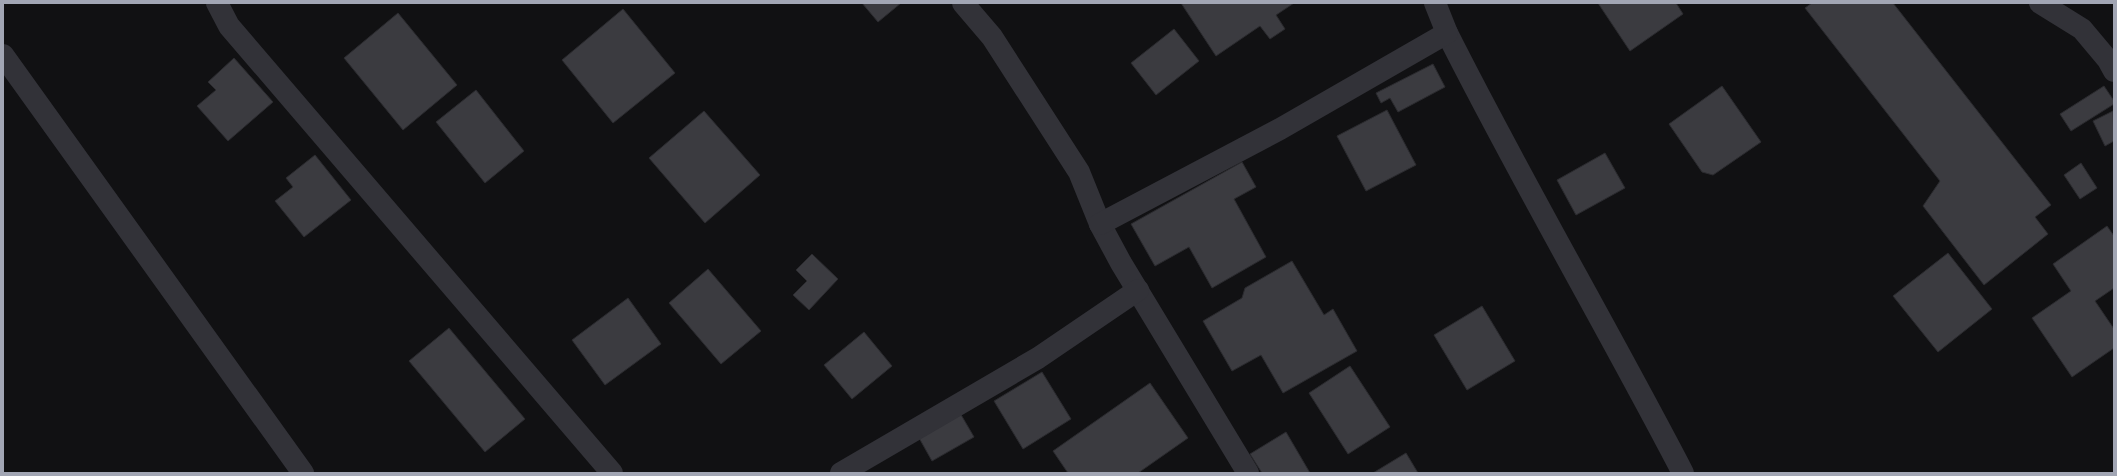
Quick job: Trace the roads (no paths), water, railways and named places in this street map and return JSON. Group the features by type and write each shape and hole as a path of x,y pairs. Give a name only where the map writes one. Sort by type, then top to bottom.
{"street":[{"path":"217,3 229,26 612,473"},
{"path":"963,3 992,37 1079,172 1100,224 1248,473"},
{"path":"1435,3 1447,33 1487,114 1636,383 1683,473"},
{"path":"2040,3 2082,29 2108,60 2114,70"},
{"path":"1100,224 1280,129 1447,33"},
{"path":"3,55 303,473"},
{"path":"842,473 1038,358 1138,290"}]}
